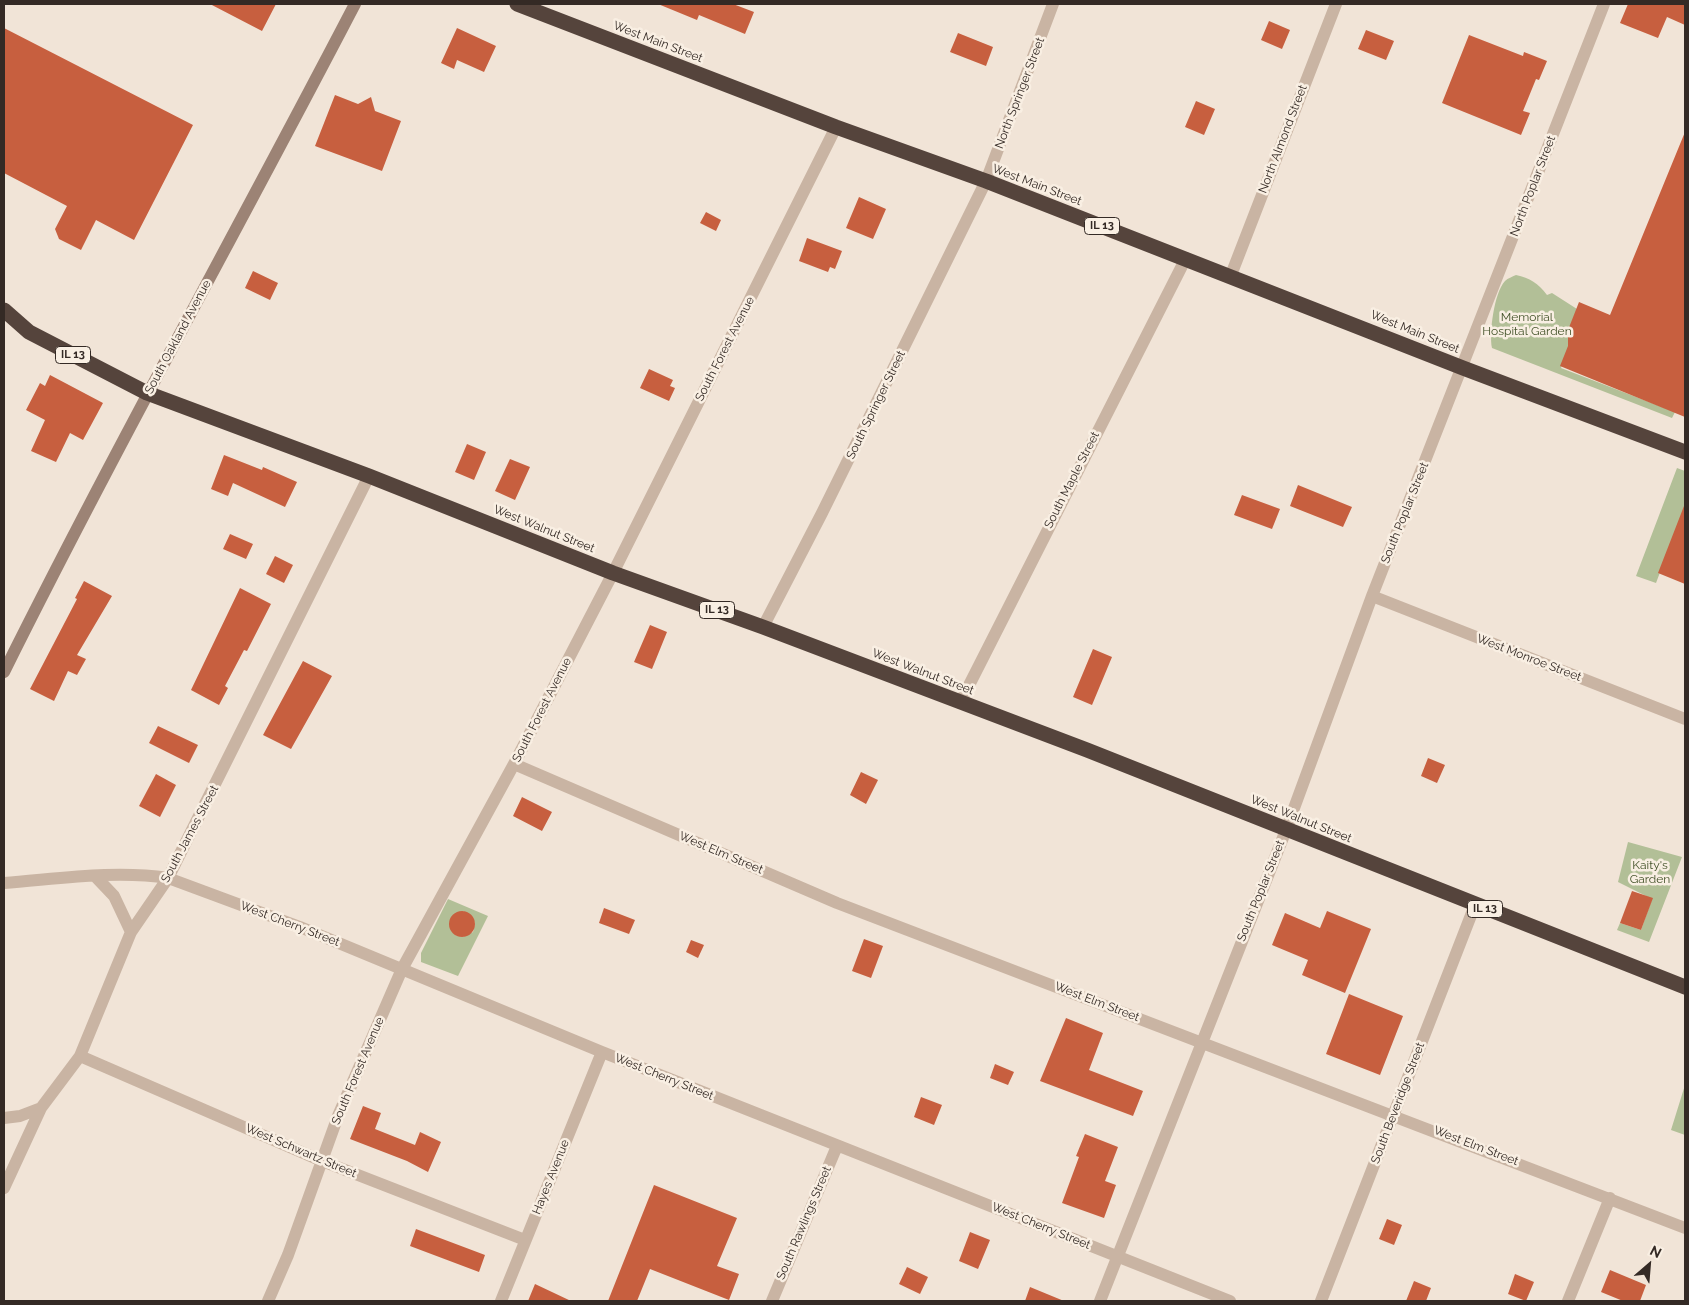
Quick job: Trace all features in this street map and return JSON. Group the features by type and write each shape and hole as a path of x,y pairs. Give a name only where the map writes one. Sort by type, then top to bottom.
{"highway":[{"name":"West Main Street","path":"517,4 836,127 986,181 1231,275 1463,368 1685,452"},
{"name":"IL 13","path":"4,310 29,332 147,393"},
{"name":"West Walnut Street","path":"147,393 370,476 613,573 763,627 1087,750 1685,987"}],"street":[{"name":"South Oakland Avenue","path":"4,672 147,393 276,156 355,4"},
{"name":"North Springer Street","path":"986,181 1054,4"},
{"name":"North Almond Street","path":"1231,275 1336,4"},
{"name":"North Poplar Street","path":"1463,368 1604,4"},
{"name":"South Forest Avenue","path":"268,1301 288,1255 338,1116 402,969 514,764 613,573 836,127"},
{"name":"South Springer Street","path":"763,627 822,514 986,181"},
{"name":"South Maple Street","path":"960,702 1186,258"},
{"name":"South Poplar Street","path":"1100,1301 1286,830 1372,596 1463,368"},
{"name":"South James Street","path":"4,1188 41,1108 80,1056 132,932 168,878 370,476"},
{"name":"West Monroe Street","path":"1372,596 1685,719"},
{"name":"West Elm Street","path":"514,764 837,903 1393,1114 1685,1228"},
{"name":"West Cherry Street","path":"4,883 94,876 147,875 168,878 300,927 602,1052 1230,1301"},
{"path":"94,876 114,896 132,932"},
{"name":"South Beveridge Street","path":"1321,1301 1475,905"},
{"name":"Hayes Avenue","path":"501,1301 602,1052"},
{"name":"West Schwartz Street","path":"80,1056 322,1161 525,1240"},
{"path":"4,1118 20,1116 41,1108"},
{"name":"South Rawlings Street","path":"772,1301 837,1146"},
{"path":"1568,1301 1610,1198"}],"green space":[{"name":"Memorial Hospital Garden","path":"1516,275 1530,279 1547,295 1552,293 1577,309 1568,333 1574,336 1561,368 1675,412 1672,418 1492,348 1492,323 1498,294 1505,281"},
{"path":"1677,468 1685,471 1685,506 1656,583 1636,576"},
{"name":"Kaity's Garden","path":"1628,842 1682,857 1649,942 1617,930 1620,923 1641,930 1652,899 1618,882"},
{"path":"448,899 488,916 458,976 421,962 421,953","holes":["463,911 473,917 475,924 473,932 463,937 455,935 450,925 454,915"]},
{"path":"1685,1085 1685,1135 1671,1130"}],"building":[{"path":"210,4 276,4 262,31"},
{"path":"658,4 733,4 754,12 745,34 699,15 697,20"},
{"path":"1628,4 1685,4 1685,25 1667,17 1658,38 1620,23"},
{"path":"1269,21 1290,30 1282,49 1261,40"},
{"path":"4,28 193,125 134,240 96,220 81,250 59,239 55,229 67,206 4,173"},
{"path":"457,28 496,46 484,72 457,60 454,69 441,63"},
{"path":"1366,30 1394,41 1386,60 1358,49"},
{"path":"958,33 993,47 986,66 950,52"},
{"path":"1469,35 1523,56 1524,52 1547,61 1539,80 1536,79 1523,111 1530,113 1521,135 1442,103"},
{"path":"335,95 358,104 371,97 375,111 401,121 382,171 315,146"},
{"path":"1196,101 1215,109 1204,135 1185,127"},
{"path":"1685,132 1685,417 1560,366 1568,346 1568,330 1579,302 1610,315"},
{"path":"859,197 886,209 873,239 846,228"},
{"path":"706,212 721,220 716,231 700,223"},
{"path":"807,238 842,251 835,269 830,267 828,272 799,261"},
{"path":"253,271 278,283 270,300 245,288"},
{"path":"649,369 673,380 670,386 675,388 669,401 640,388"},
{"path":"50,375 103,403 83,440 70,433 56,462 31,451 45,420 26,410 40,383 45,386"},
{"path":"467,444 486,452 474,480 455,472"},
{"path":"224,455 262,470 263,467 297,482 285,507 233,483 228,496 211,489"},
{"path":"510,459 530,467 515,500 495,491"},
{"path":"1298,485 1352,507 1343,527 1290,506"},
{"path":"1242,495 1280,509 1272,529 1234,515"},
{"path":"1685,506 1685,584 1658,573"},
{"path":"230,534 253,544 246,559 223,549"},
{"path":"275,556 293,565 284,583 266,574"},
{"path":"84,581 112,596 77,655 86,659 77,675 68,671 54,701 30,689 77,599 75,598"},
{"path":"240,588 271,604 247,651 244,650 225,686 228,688 219,705 191,690"},
{"path":"650,625 667,632 652,669 634,662"},
{"path":"1093,649 1112,657 1092,705 1073,697"},
{"path":"303,661 332,676 291,749 263,735"},
{"path":"158,726 198,745 189,763 149,743"},
{"path":"1428,758 1445,765 1437,783 1421,776"},
{"path":"861,772 878,780 866,804 850,795"},
{"path":"156,774 176,785 160,817 139,806"},
{"path":"522,797 552,812 542,831 513,816"},
{"path":"1632,891 1653,898 1641,930 1620,923"},
{"path":"604,908 635,920 629,934 599,923"},
{"path":"462,911 471,915 475,924 471,933 462,937 453,933 449,924 453,915"},
{"path":"1327,911 1371,929 1345,993 1302,975 1308,960 1272,945 1285,913 1320,928"},
{"path":"864,939 883,946 871,978 852,971"},
{"path":"691,940 704,945 698,958 686,952"},
{"path":"1349,994 1403,1016 1380,1075 1326,1054"},
{"path":"1066,1018 1103,1033 1089,1070 1143,1091 1133,1116 1040,1081"},
{"path":"995,1064 1014,1072 1008,1085 990,1078"},
{"path":"921,1097 942,1105 934,1125 914,1117"},
{"path":"363,1106 381,1113 375,1129 415,1145 420,1132 441,1142 428,1172 407,1161 350,1139"},
{"path":"1085,1134 1118,1147 1105,1181 1116,1185 1104,1218 1062,1203 1079,1157 1076,1156"},
{"path":"654,1185 737,1218 717,1266 739,1274 729,1300 650,1269 637,1301 608,1301"},
{"path":"1387,1219 1402,1225 1394,1245 1379,1239"},
{"path":"416,1229 485,1255 479,1272 410,1246"},
{"path":"970,1232 990,1240 978,1269 959,1261"},
{"path":"907,1267 928,1277 920,1294 899,1284"},
{"path":"1610,1270 1646,1285 1640,1301 1623,1301 1601,1292"},
{"path":"1515,1274 1534,1282 1526,1301 1508,1294"},
{"path":"1414,1281 1431,1288 1426,1301 1406,1301"},
{"path":"535,1284 571,1301 528,1301"},
{"path":"1030,1287 1064,1301 1025,1301"}]}
